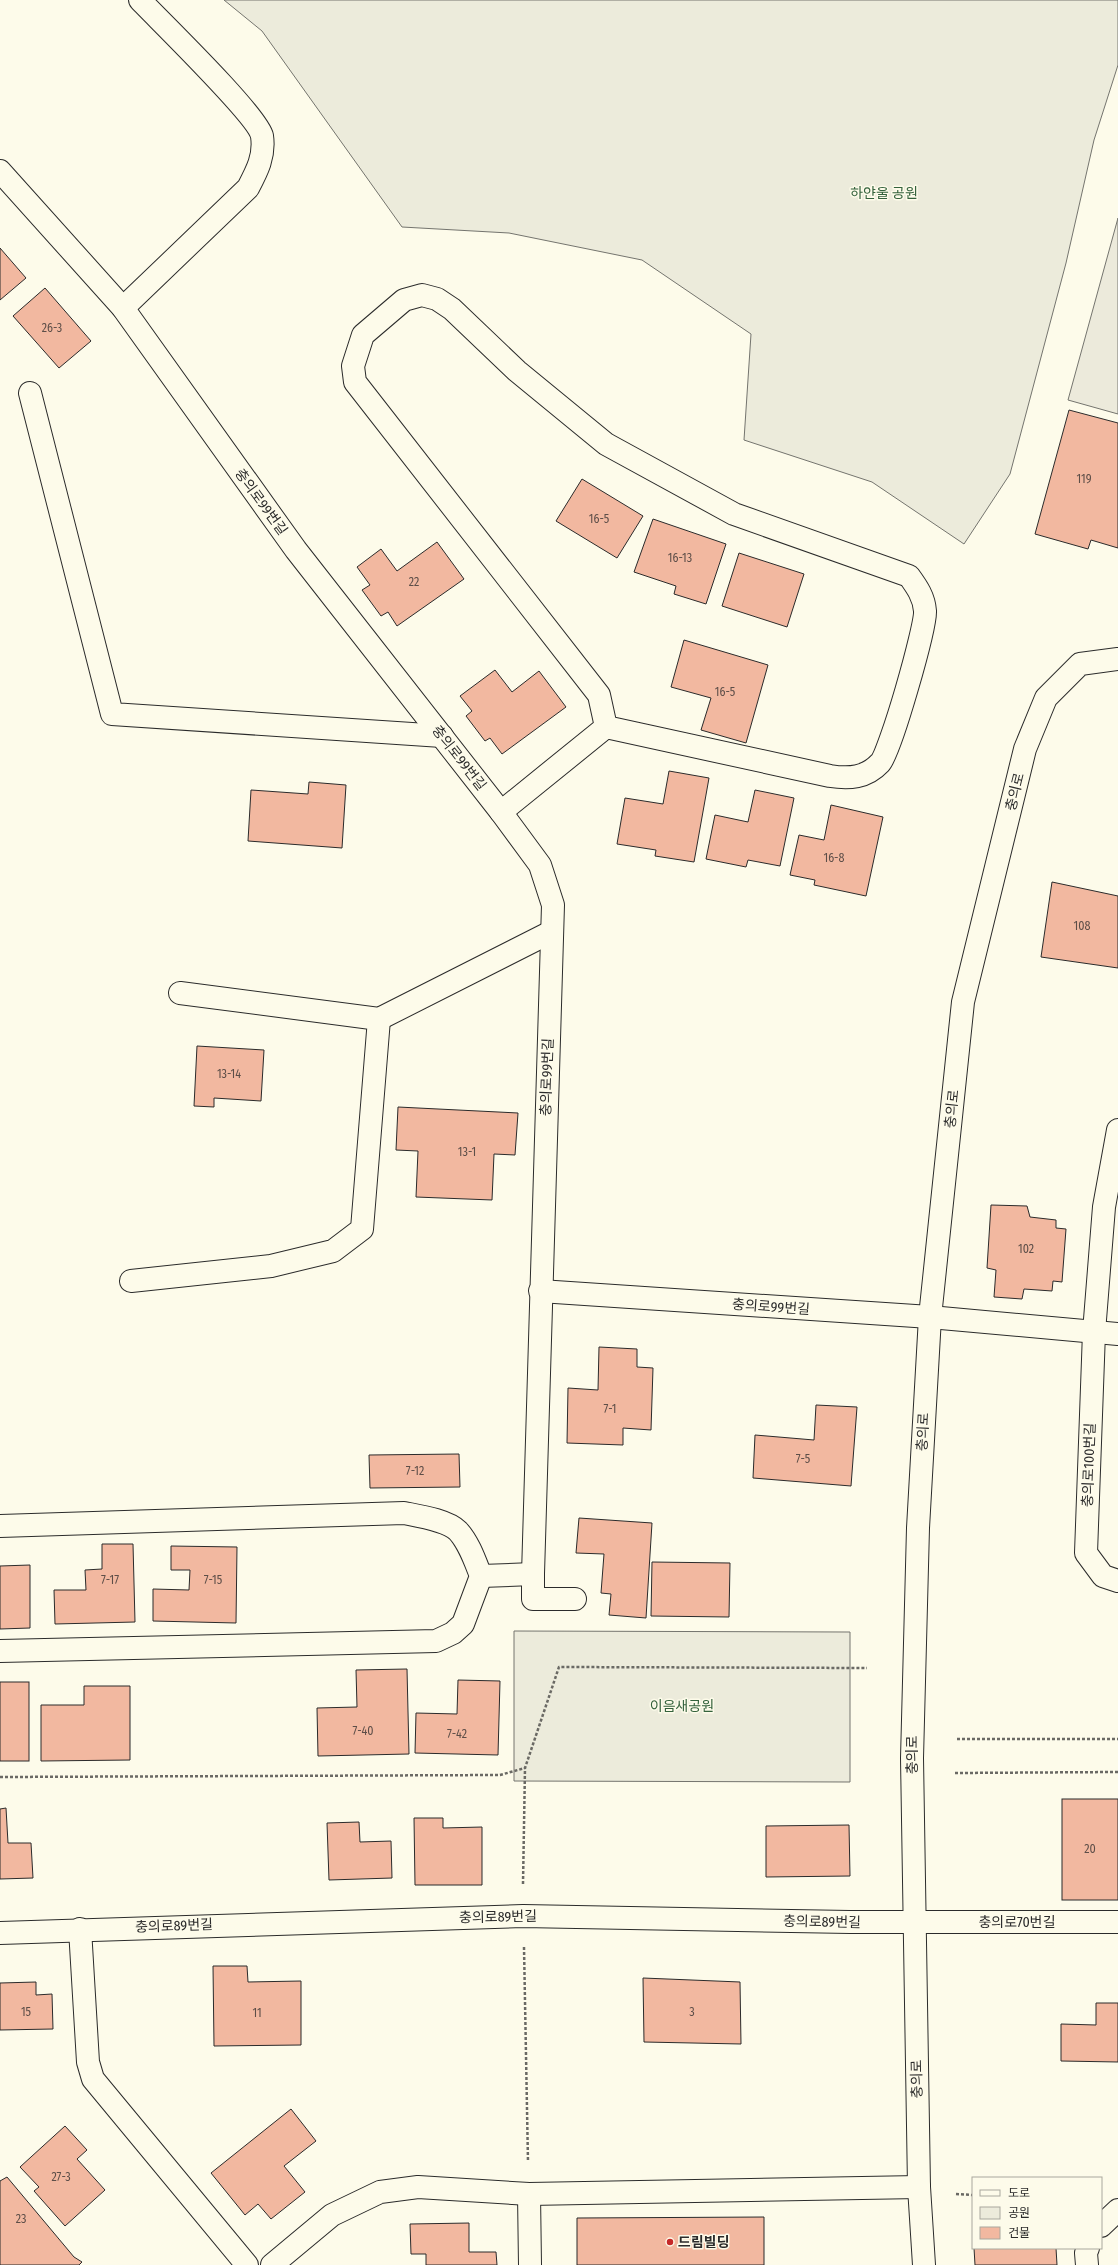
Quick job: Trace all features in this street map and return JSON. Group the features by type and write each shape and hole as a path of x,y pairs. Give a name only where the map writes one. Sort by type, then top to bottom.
{"street":[{"path":"123,308 248,188 261,165 262,135 243,108 140,0"},
{"name":"충의로99번길","path":"0,170 123,308 296,550 501,812 540,866 553,905 540,1291 532,1574 533,1599 575,1600"},
{"path":"422,295 437,299 452,309 517,371 606,444 734,514 909,576 920,591 925,611 922,631 892,742 881,762 868,773 850,779 830,776 606,727 599,695 355,382 353,366 363,335 404,300 422,295"},
{"path":"30,393 112,714 442,736"},
{"name":"충의로","path":"924,2265 919,2187 912,1724 918,1528 930,1317 963,1002 1025,749 1046,698 1080,664 1118,659"},
{"path":"501,812 606,727"},
{"path":"180,993 379,1018 551,932"},
{"path":"131,1281 271,1266 333,1251 362,1228 379,1018"},
{"name":"충의로100번길","path":"1118,1130 1104,1207 1094,1332 1086,1553 1103,1576 1118,1581"},
{"name":"충의로99번길","path":"540,1291 930,1317"},
{"path":"930,1317 1118,1334"},
{"path":"0,1526 404,1513 436,1520 457,1530 470,1548 482,1576 463,1624 453,1633 436,1641 0,1651"},
{"path":"482,1576 532,1574"},
{"name":"충의로89번길","path":"0,1933 80,1929 523,1916 915,1923"},
{"name":"충의로70번길","path":"915,1923 1118,1922"},
{"path":"80,1929 88,2062 93,2079 247,2265"},
{"path":"272,2265 332,2215 380,2192 418,2188 529,2194 919,2187"},
{"path":"529,2194 530,2265"},
{"path":"1102,2225 1118,2210"},
{"path":"1087,2265 1088,2249"}],"path":[{"path":"529,2194 523,1916 525,1768 559,1666 867,1668"},
{"path":"957,1739 1118,1739"},
{"path":"0,1777 500,1776 525,1768"},
{"path":"955,1773 1118,1772"},
{"path":"956,2194 972,2195"}],"green space":[{"name":"하얀울 공원","path":"224,0 1118,0 1118,65 1094,140 1066,263 1010,474 964,544 872,482 744,440 751,334 642,260 509,233 402,227 262,31"},
{"name":"이음새공원","path":"514,1631 850,1632 850,1782 514,1781"}],"shaded area":[{"path":"1118,218 1118,414 1068,400"}],"building":[{"path":"0,248 26,278 0,300"},
{"path":"45,288 91,341 59,368 13,316"},
{"path":"1069,410 1118,423 1118,548 1091,540 1088,549 1035,534"},
{"path":"582,479 643,516 617,558 556,521"},
{"path":"653,519 726,544 706,604 674,594 676,586 634,572"},
{"path":"437,542 464,579 397,626 388,612 381,616 362,590 370,585 357,567 381,549 397,571"},
{"path":"739,553 804,574 787,627 722,606"},
{"path":"684,640 768,665 746,743 701,730 711,698 671,687"},
{"path":"495,670 512,692 539,671 566,707 502,754 490,738 485,741 466,716 472,711 460,696"},
{"path":"669,771 709,778 694,862 655,856 656,850 617,844 625,798 663,804"},
{"path":"309,782 346,785 342,848 248,841 251,790 308,794"},
{"path":"755,790 794,798 780,866 748,860 746,867 706,859 715,815 748,822"},
{"path":"831,805 883,817 866,896 814,885 815,880 790,875 799,835 824,840"},
{"path":"1052,882 1118,896 1118,968 1041,957"},
{"path":"197,1046 264,1050 261,1101 214,1098 214,1107 194,1106"},
{"path":"398,1107 518,1113 515,1155 494,1154 492,1200 416,1197 418,1151 396,1150"},
{"path":"991,1205 1027,1206 1030,1217 1056,1220 1056,1228 1066,1229 1062,1282 1053,1281 1052,1291 1024,1289 1022,1299 994,1297 996,1270 987,1268"},
{"path":"599,1347 637,1349 637,1367 653,1368 651,1430 623,1428 623,1445 567,1443 568,1388 598,1390"},
{"path":"816,1405 857,1407 851,1486 753,1478 755,1435 814,1440"},
{"path":"459,1454 460,1487 370,1488 369,1455"},
{"path":"579,1518 652,1523 646,1618 609,1615 611,1594 601,1593 604,1554 576,1553"},
{"path":"102,1544 133,1544 135,1622 55,1624 54,1590 86,1590 85,1570 102,1569"},
{"path":"171,1546 237,1547 236,1623 153,1621 153,1589 189,1590 190,1570 171,1570"},
{"path":"652,1562 730,1563 729,1617 651,1616"},
{"path":"30,1565 30,1628 0,1629 0,1566"},
{"path":"407,1669 409,1754 318,1756 317,1708 357,1707 356,1670"},
{"path":"458,1680 500,1681 498,1755 415,1753 416,1713 457,1714"},
{"path":"0,1682 29,1682 29,1761 0,1761"},
{"path":"84,1686 130,1686 130,1760 41,1761 41,1705 84,1705"},
{"path":"1062,1799 1118,1799 1118,1900 1062,1900"},
{"path":"6,1808 8,1843 31,1843 33,1878 0,1879 0,1809"},
{"path":"414,1818 443,1818 443,1828 482,1827 482,1885 415,1885"},
{"path":"359,1822 360,1842 391,1841 392,1878 329,1880 327,1823"},
{"path":"849,1825 850,1876 766,1877 766,1826"},
{"path":"213,1966 247,1966 248,1982 301,1981 301,2045 214,2046"},
{"path":"643,1978 740,1982 741,2044 644,2042"},
{"path":"36,1982 36,1995 52,1994 53,2029 0,2030 0,1983"},
{"path":"1096,2003 1118,2003 1118,2062 1061,2061 1061,2024 1096,2025"},
{"path":"291,2109 316,2141 284,2166 305,2192 271,2219 258,2204 245,2215 211,2173"},
{"path":"65,2126 87,2150 77,2159 105,2190 65,2226 34,2191 39,2187 20,2167"},
{"path":"7,2177 74,2257 82,2262 79,2265 0,2265 0,2181"},
{"name":"드림빌딩","path":"764,2217 764,2265 577,2265 577,2218"},
{"path":"469,2223 469,2252 496,2252 497,2265 426,2265 426,2254 411,2254 410,2224"},
{"path":"974,2249 1056,2249 1057,2265 975,2265"}],"place":[{"name":"드림빌딩","path":"670,2242"}]}
